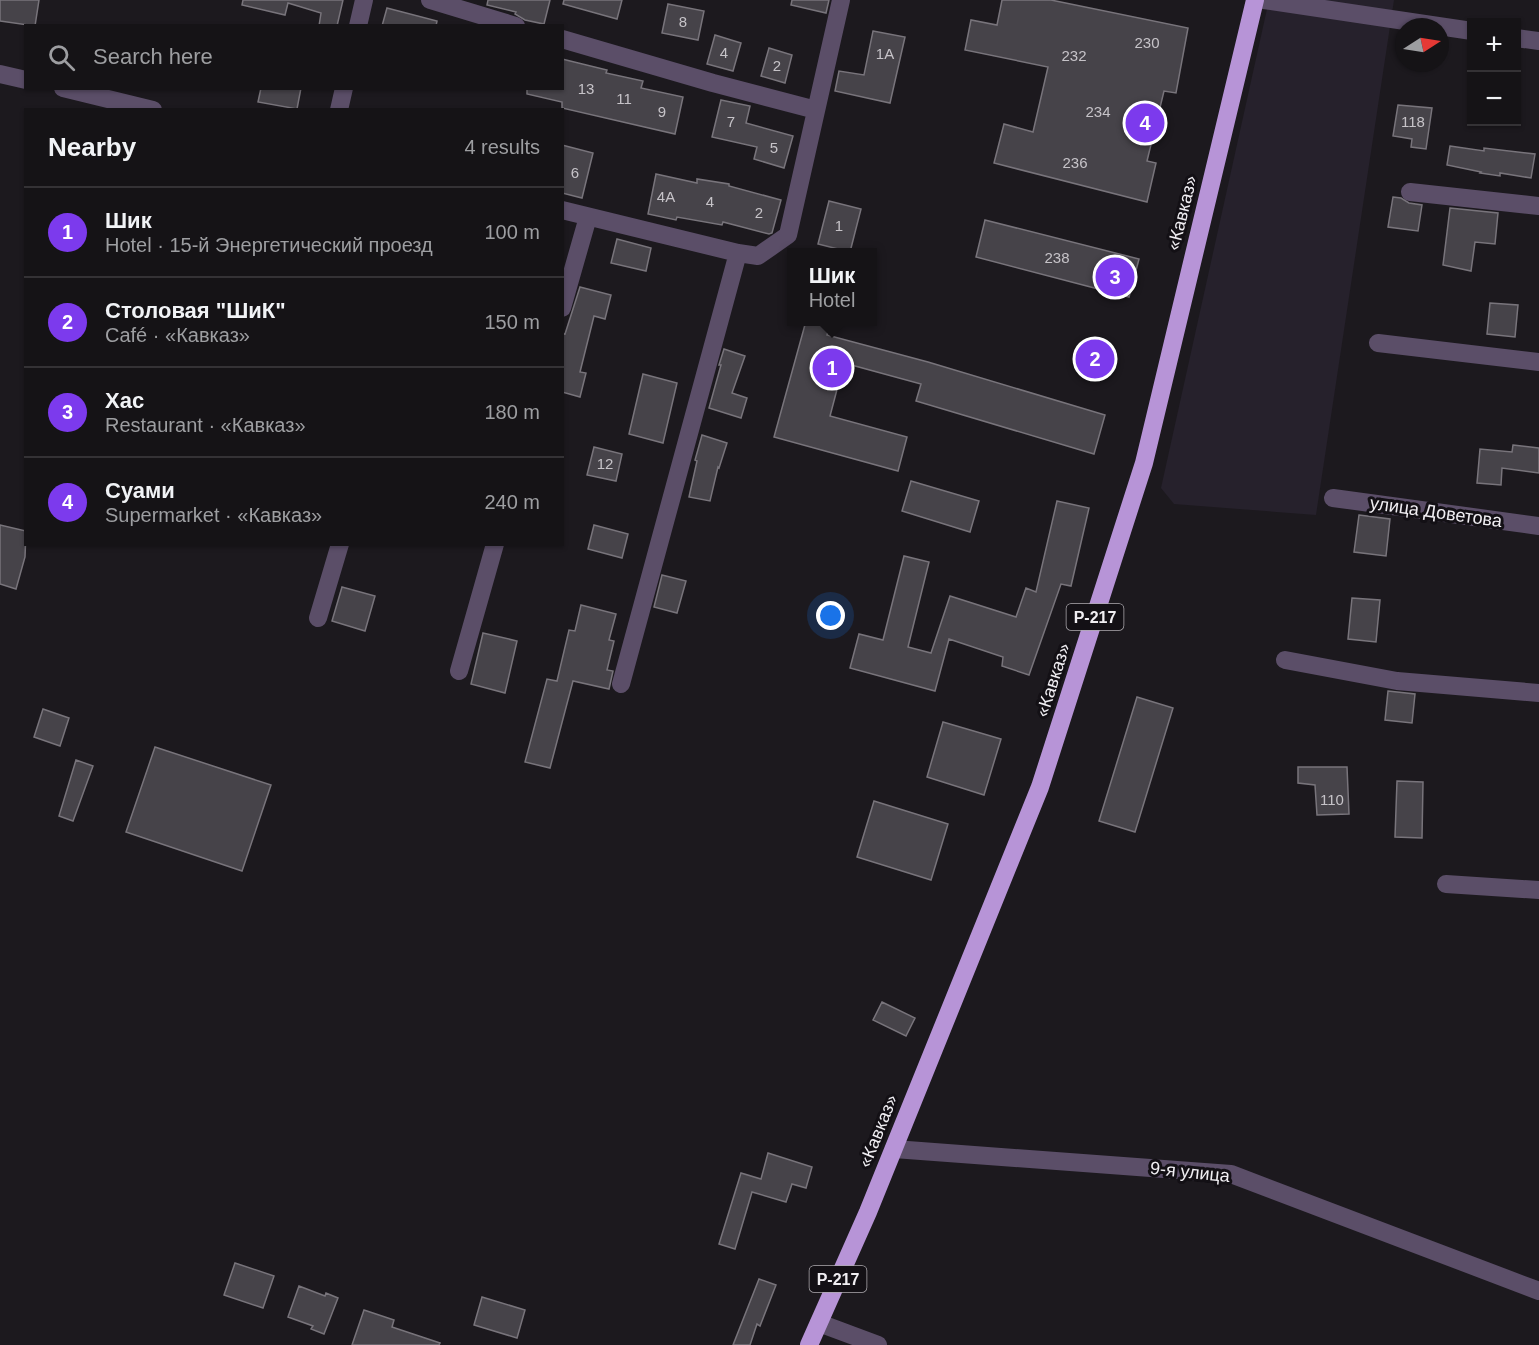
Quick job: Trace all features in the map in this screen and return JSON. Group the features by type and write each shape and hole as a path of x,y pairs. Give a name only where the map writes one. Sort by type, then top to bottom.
{"highway":[{"name":"«Кавказ»","path":"809,1345 894,1149 1040,787 1144,463 1255,0"}],"street":[{"path":"358,24 364,0"},
{"path":"430,0 509,24"},
{"path":"564,211 738,254 758,256 788,234 841,0"},
{"path":"1264,0 1467,30"},
{"path":"1521,39 1539,41"},
{"path":"564,40 816,110"},
{"path":"0,74 24,80"},
{"path":"71,90 145,108"},
{"path":"339,108 344,90"},
{"path":"1410,192 1539,206"},
{"path":"564,301 588,217"},
{"path":"621,684 738,254"},
{"path":"1378,343 1539,362"},
{"name":"улица Доветова","path":"1333,498 1539,526"},
{"path":"318,618 339,546"},
{"path":"459,671 494,546"},
{"path":"1286,660 1397,681 1539,693"},
{"path":"1446,884 1539,890"},
{"name":"9-я улица","path":"894,1149 1232,1174 1539,1291"},
{"path":"819,1323 878,1345"}],"shaded area":[{"path":"1269,0 1394,0 1316,515 1174,504 1161,488"}],"building":[{"path":"0,0 39,0 35,24 0,21"},
{"path":"243,0 343,0 337,24 319,24 321,13 288,3 285,15 242,5"},
{"path":"488,0 550,0 544,24 525,20 515,14 516,12 487,5"},
{"path":"564,0 622,0 617,19 563,4"},
{"path":"792,0 829,0 826,13 791,5"},
{"path":"1002,0 1051,0 1188,28 1176,93 1164,91 1147,161 1156,163 1147,202 994,163 1004,124 1033,132 1048,67 965,50 971,20 997,25"},
{"path":"668,4 704,11 698,40 662,33"},
{"path":"387,8 437,21 436,24 383,24"},
{"path":"873,31 905,37 890,103 835,91 839,71 864,75"},
{"path":"715,35 741,43 733,71 707,64"},
{"path":"769,48 792,55 785,83 761,76"},
{"path":"564,59 607,70 606,73 643,81 641,88 683,97 675,134 562,108 562,102 527,94 527,90 564,90"},
{"path":"261,90 301,90 297,108 258,102"},
{"path":"721,100 750,106 746,123 793,136 784,168 754,159 757,147 712,137"},
{"path":"1398,105 1432,108 1426,149 1411,147 1412,139 1393,136"},
{"path":"564,146 593,153 582,198 564,194"},
{"path":"1450,146 1535,154 1531,178 1500,173 1500,176 1480,173 1447,165"},
{"path":"656,174 697,183 697,179 729,184 729,186 781,200 772,233 723,222 722,225 677,217 676,220 648,214"},
{"path":"1393,197 1422,205 1418,231 1388,227"},
{"path":"829,201 861,209 851,248 834,248 818,244"},
{"path":"1450,208 1498,213 1495,244 1475,242 1471,271 1443,265"},
{"path":"985,220 1139,259 1129,297 976,257"},
{"path":"617,239 651,248 646,271 611,263"},
{"path":"580,287 611,295 605,319 594,316 580,372 586,373 580,397 564,393 565,334"},
{"path":"1490,303 1518,305 1515,337 1487,334"},
{"path":"805,326 830,326 827,335 928,362 1105,415 1094,454 916,401 921,384 844,363 830,416 907,437 898,471 774,437"},
{"path":"724,349 745,356 732,393 747,398 741,418 709,408"},
{"path":"643,374 677,383 663,443 629,434"},
{"path":"702,435 727,443 718,467 710,501 689,497"},
{"path":"1513,445 1539,448 1539,473 1502,468 1501,485 1477,483 1480,449 1512,452"},
{"path":"594,447 622,454 616,481 587,475"},
{"path":"911,481 979,501 970,532 902,511"},
{"path":"1057,501 1089,508 1071,586 1061,584 1029,675 1002,666 1003,657 949,639 935,691 850,668 859,634 883,640 904,556 929,562 908,647 931,653 950,596 1016,617 1026,588 1036,592"},
{"path":"1359,515 1390,519 1386,556 1354,552"},
{"path":"0,525 24,531 25,546 25,557 16,589 0,584"},
{"path":"594,525 628,534 622,558 588,549"},
{"path":"662,575 686,581 677,613 654,607"},
{"path":"342,587 375,596 365,631 332,621"},
{"path":"1352,598 1380,600 1376,642 1348,639"},
{"path":"581,605 616,614 609,640 614,641 607,670 613,671 609,689 573,681 550,768 525,762 547,679 557,681 569,630 575,631"},
{"path":"483,633 517,641 505,693 471,684"},
{"path":"1388,691 1415,694 1412,723 1385,720"},
{"path":"1137,697 1173,708 1135,832 1099,821"},
{"path":"43,709 69,718 60,746 34,737"},
{"path":"943,722 1001,739 984,795 927,777"},
{"path":"155,747 271,785 242,871 126,832"},
{"path":"76,760 93,766 73,821 59,816"},
{"path":"1298,767 1347,767 1349,814 1317,815 1315,785 1298,783"},
{"path":"1397,781 1423,782 1422,838 1395,837"},
{"path":"874,801 948,824 931,880 857,857"},
{"path":"882,1002 915,1018 906,1036 873,1020"},
{"path":"768,1153 812,1167 806,1188 792,1184 786,1202 752,1192 735,1249 719,1244 741,1173 761,1179"},
{"path":"235,1263 274,1276 263,1308 224,1295"},
{"path":"759,1279 776,1285 760,1326 757,1324 750,1345 733,1345"},
{"path":"299,1286 325,1296 326,1293 338,1298 324,1334 311,1329 313,1326 288,1317"},
{"path":"482,1297 525,1310 517,1338 474,1325"},
{"path":"364,1310 394,1320 392,1327 440,1343 439,1345 352,1345"}],"place":[{"name":"Суами","path":"1145,123"},
{"name":"Хас","path":"1115,277"},
{"name":"Столовая \"ШиК\"","path":"1095,359"},
{"name":"Шик","path":"832,368"}]}
